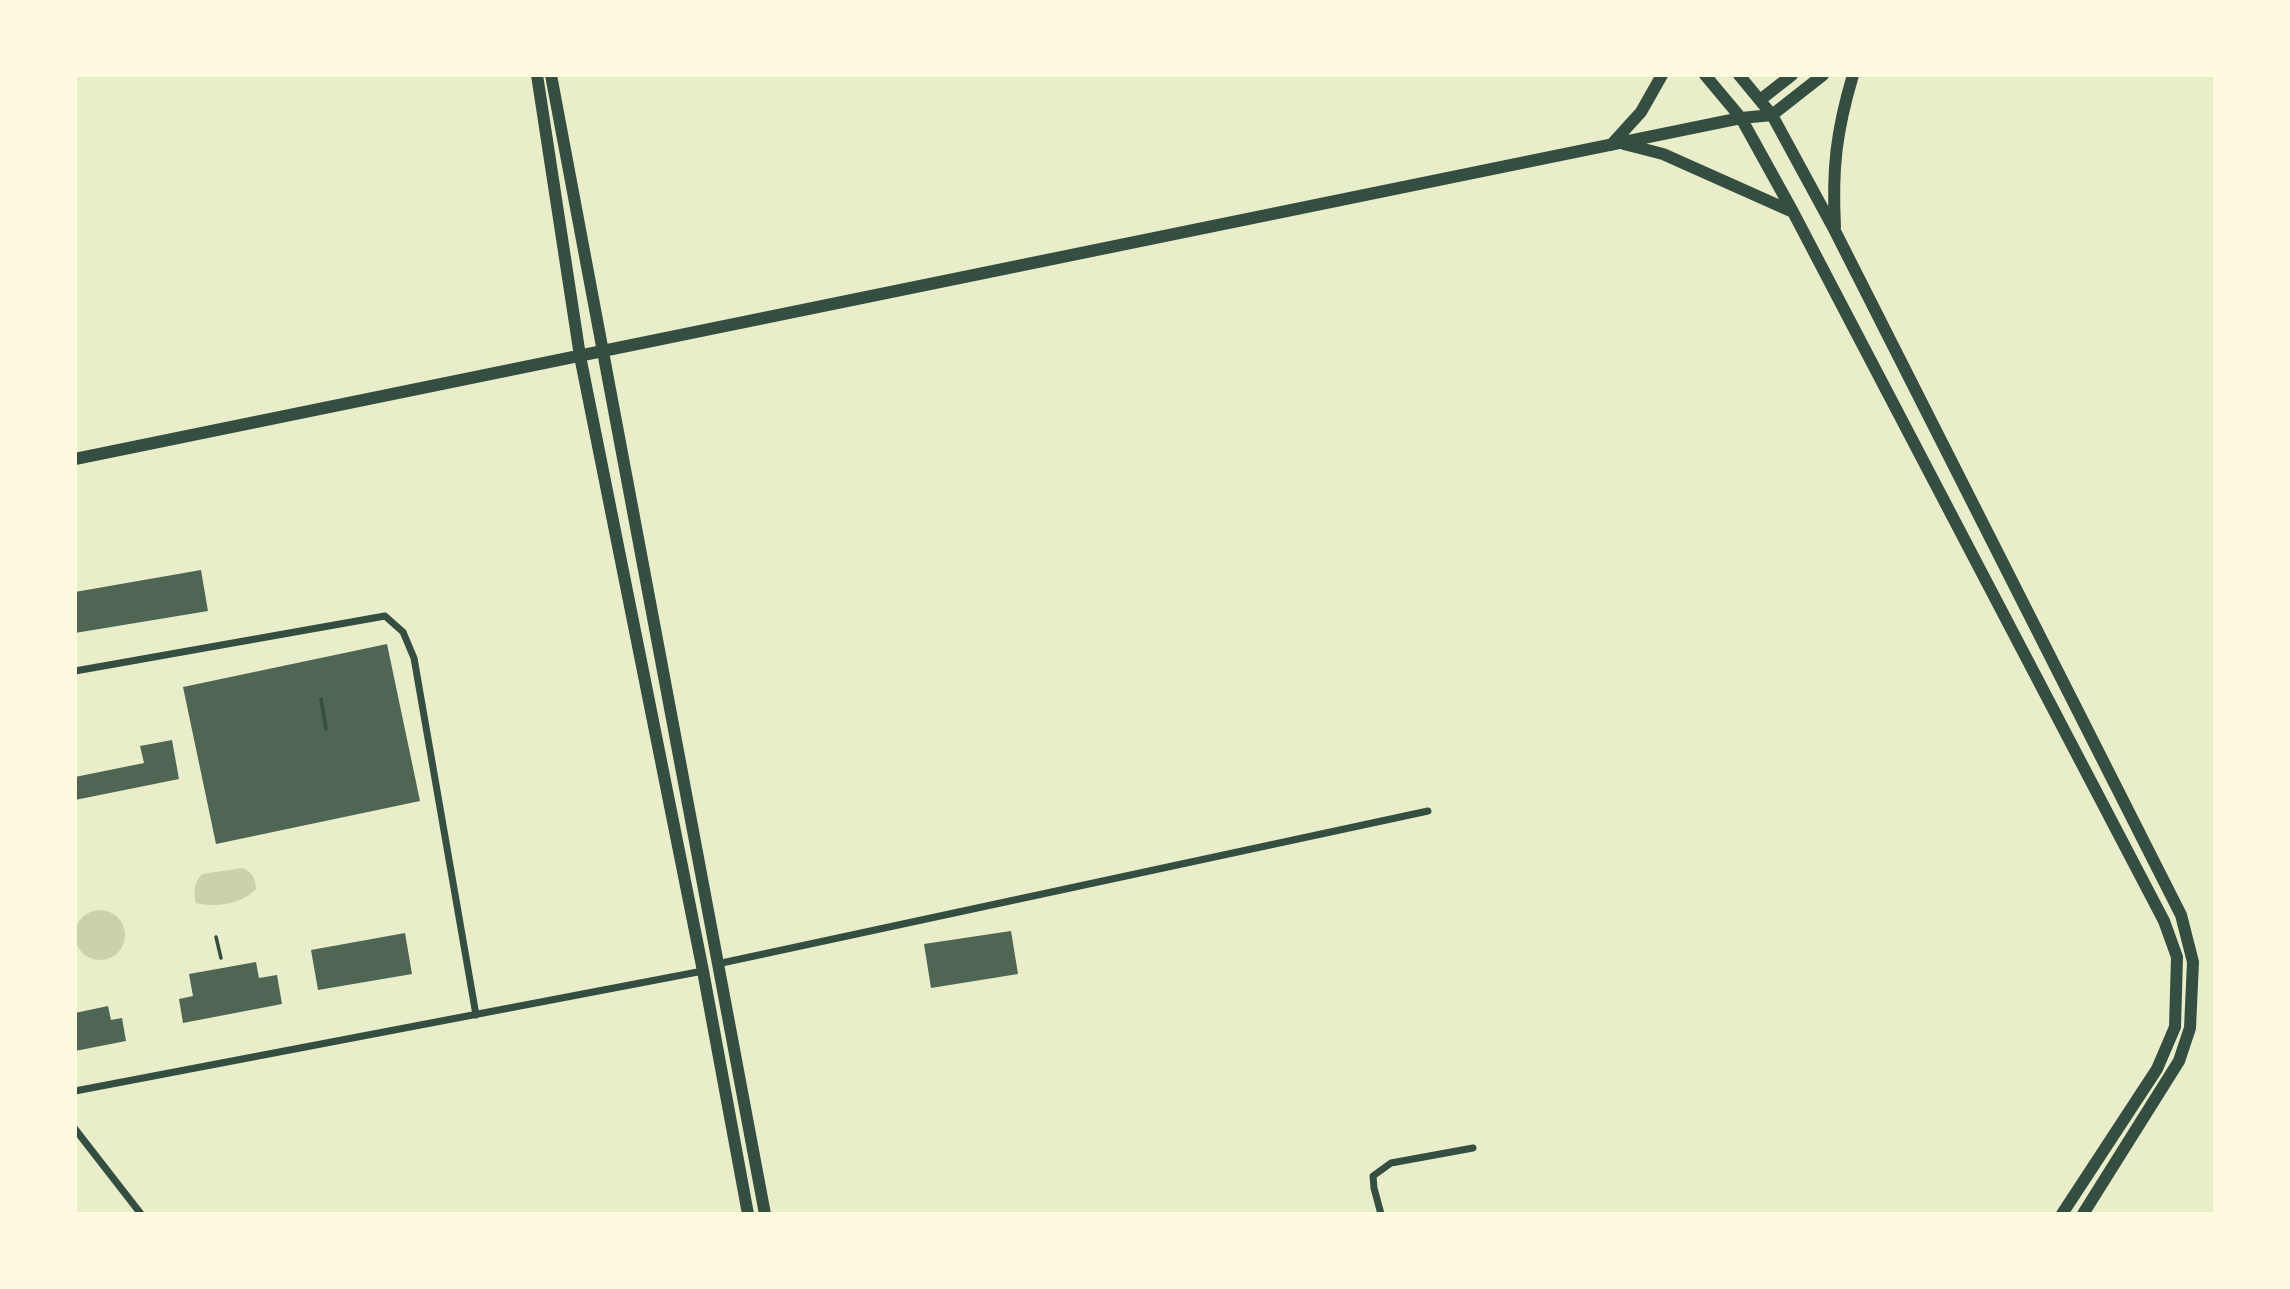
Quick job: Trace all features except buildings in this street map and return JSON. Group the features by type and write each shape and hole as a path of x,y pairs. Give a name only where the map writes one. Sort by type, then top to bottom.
{"street":[{"path":"537,75 580,356 703,971 748,1214"},
{"path":"551,75 765,1214"},
{"path":"1616,144 1642,112 1662,75"},
{"path":"1705,75 1741,118 1793,212 2164,921 2177,957 2175,1027 2157,1069 2062,1214"},
{"path":"1739,75 1772,115 1835,231 2181,915 2193,962 2190,1028 2179,1061 2083,1214"},
{"path":"1760,100 1792,75"},
{"path":"75,460 1741,118 1772,115 1823,75"},
{"path":"1835,231 1833,177 1836,144 1853,75"},
{"path":"1616,144 1663,154 1793,212"},
{"path":"75,670 385,616 403,632 414,658 476,1015"},
{"path":"716,964 1429,811"},
{"path":"75,1091 703,971"},
{"path":"75,1129 141,1214"},
{"path":"1381,1214 1373,1175 1391,1163 1473,1148"}],"path":[{"path":"321,699 326,729"},
{"path":"216,937 220,958"}],"green space":[{"path":"243,868 251,874 255,882 256,889 250,894 228,904 196,903 195,887 202,874"},
{"path":"100,910 118,917 125,935 118,953 100,960 82,953 75,935 82,917"}]}
